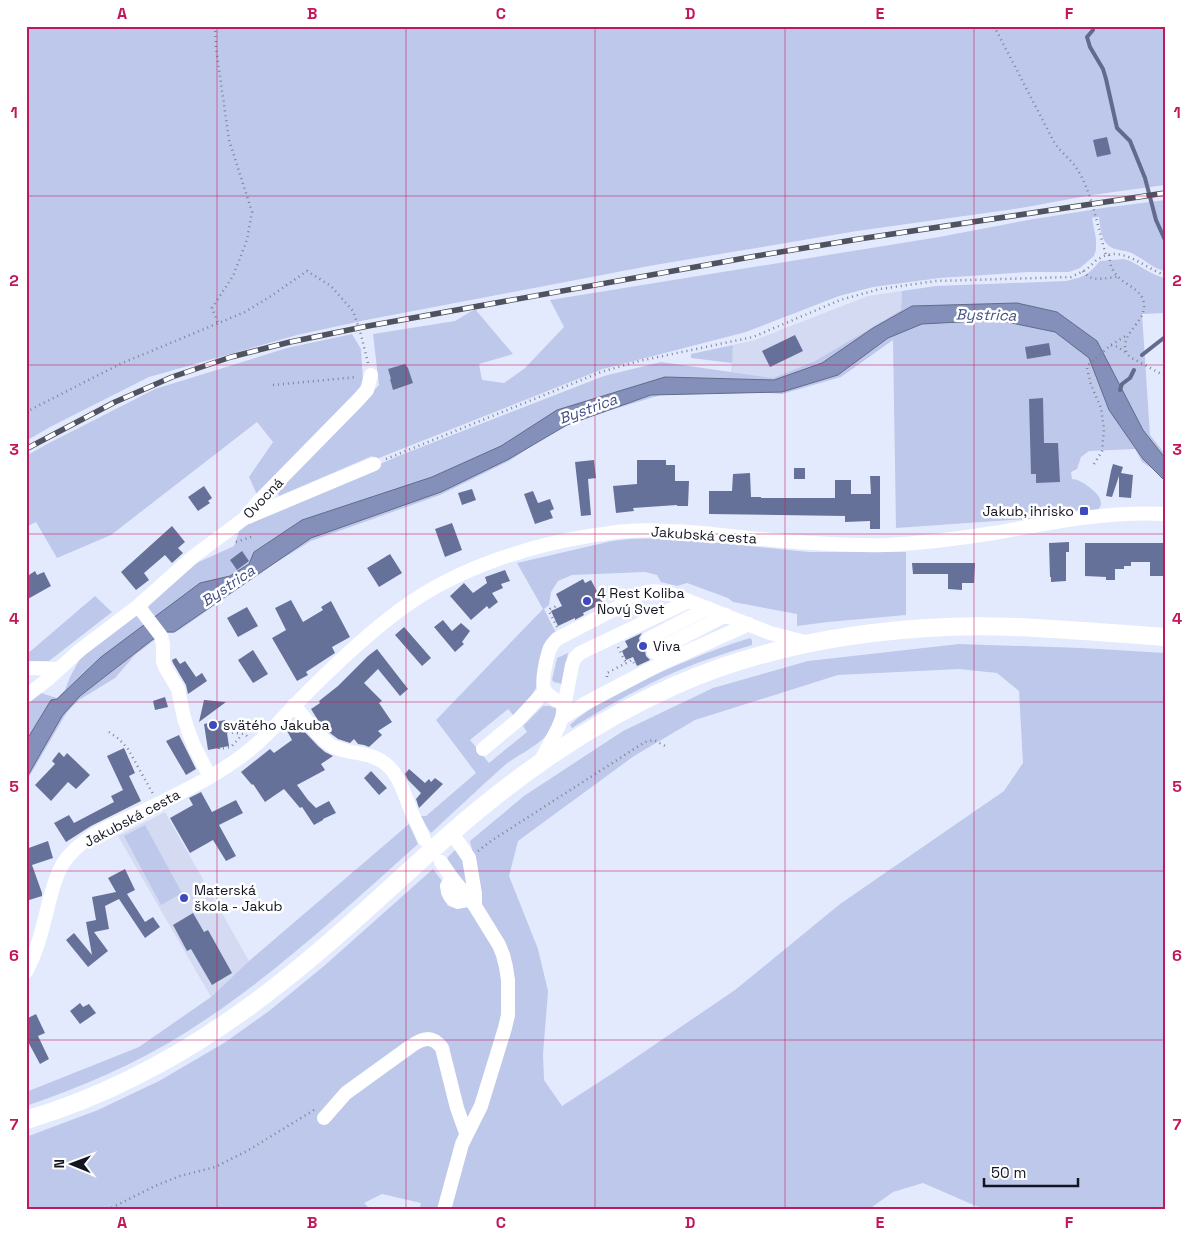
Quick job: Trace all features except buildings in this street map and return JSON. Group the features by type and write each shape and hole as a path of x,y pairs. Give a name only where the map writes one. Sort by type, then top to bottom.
{"main road":[{"path":"26,1120 93,1096 133,1078 188,1048 223,1025 277,986 503,790 538,764 613,717 678,684 742,661 810,643 947,627 1036,629 1165,637"}],"street":[{"name":"Ovocná","path":"26,696 80,650 138,606 175,571 244,518 367,390 371,375"},
{"path":"244,518 374,464"},
{"name":"Jakubská cesta","path":"26,972 34,957 56,879 62,865 79,846 109,827 159,804 234,762 256,746 346,654 373,631 427,591 475,568 571,539 627,531 672,531 779,541 888,545 935,541 1112,515 1165,514"},
{"path":"563,711 543,686 552,644 557,638 644,593 657,591 671,594 770,633 810,643"},
{"path":"538,764 558,728 575,658 580,653 690,601"},
{"path":"138,606 161,636 165,668 178,690 184,718 194,746 210,777"},
{"path":"648,639 708,608"},
{"path":"563,711 586,703 726,615"},
{"path":"641,624 657,658"},
{"path":"657,658 749,624"},
{"path":"26,668 59,669"},
{"path":"483,748 518,720 546,692"},
{"path":"294,706 326,742 332,746 364,753 390,767 399,782 424,839"},
{"path":"449,835 469,858 474,885 471,901"},
{"path":"441,862 471,901 499,945 508,980 508,1014 505,1028 483,1099 462,1144 444,1210"},
{"path":"321,1113 411,1046 426,1038 438,1042 442,1048 457,1108 466,1133"}],"path":[{"path":"215,26 216,48 229,140 252,212 247,240 233,276 212,308 218,323"},
{"path":"994,26 1054,142 1079,171 1088,193 1112,269 1118,277 1139,292 1144,298 1145,308 1141,319 1128,334 1106,349 1087,368 1091,385 1101,408 1104,428 1102,451 1094,464"},
{"path":"374,464 601,372 639,361 753,337 840,300 872,292 936,281 1071,277 1083,272 1098,258 1118,254 1131,257 1156,272 1165,275"},
{"path":"26,412 120,364 246,312 307,271 331,286 353,311 366,351 371,375 273,385"},
{"path":"1083,272 1086,276 1095,279 1118,277"},
{"path":"1125,352 1128,334"},
{"path":"1111,345 1118,347 1130,357 1165,376"},
{"path":"559,605 549,611 557,628 560,630"},
{"path":"618,644 618,648 626,663"},
{"path":"108,732 119,739 128,749 159,804"},
{"path":"219,748 231,747 242,735 226,732"},
{"path":"469,858 491,841 645,742 654,740 665,746"},
{"path":"107,1210 155,1186 180,1176 214,1167 321,1113"}],"shaded area":[{"path":"26,26 1165,26 1165,185 857,231 649,266 297,335 149,377 26,441"},
{"path":"1165,200 1165,271 1129,252 1109,246 1102,235 1099,217 1092,218 1096,239 1094,256 1080,268 1069,272 1028,272 939,278 873,287 839,296 746,332 603,369 374,460 372,456 279,496 277,492 379,385 373,334 455,321 475,309 513,354 479,364 482,380 504,383 525,368 564,327 550,300 939,237 1028,220"},
{"path":"1124,259 1165,278 1165,313 1142,314 1150,435 1165,454 1165,477 1142,462 1135,449 1089,451 1081,457 1077,469 1071,472 1072,479 1083,483 1097,494 1101,502 1099,509 1078,510 1053,516 1027,519 896,528 893,340 841,377 782,394 687,387 565,424 509,461 440,495 311,541 269,567 178,631 165,633 153,641 135,655 115,678 79,700 67,712 26,782 26,705 41,693 57,698 65,690 83,653 131,615 142,617 148,611 149,602 190,566 234,546 240,529 261,515 401,455 604,376 661,362 773,378 815,361 901,310 902,291 936,286 1066,281 1085,275 1100,261"},
{"path":"902,291 901,310 815,361 773,378 731,372 733,345 755,340 868,296"},
{"path":"352,334 361,349 363,382 356,394 258,497 249,477 273,442 257,422 111,535 57,558 36,522 26,527 26,456 155,389 287,348"},
{"path":"733,345 732,363 691,358 691,354"},
{"path":"669,538 809,552 906,552 906,615 797,626 797,614 733,602 728,598 687,583 677,586 661,582 657,575 645,572 572,575 558,581 551,592 549,605 544,609 556,633 546,644 536,688 528,701 514,716 508,709 470,740 489,763 527,732 523,726 543,706 553,708 554,706 557,711 557,718 551,730 542,740 505,765 431,833 419,816 426,816 476,773 436,720 543,609 517,563 612,541"},
{"path":"95,596 112,612 49,661 26,661 26,655"},
{"path":"750,638 752,645 675,672 606,707 572,728 570,725 598,704 643,681 703,654"},
{"path":"959,644 1165,653 1165,1210 992,1210 976,1206 923,1183 893,1192 868,1210 419,1210 421,1203 382,1194 364,1203 371,1210 26,1210 26,1137 98,1110 159,1081 224,1043 269,1011 324,966 433,869 442,881 441,894 448,906 464,908 468,906 481,890 470,841 524,796 623,731 713,688 808,661","holes":["959,669 997,673 1019,691 1023,763 1004,791 840,904 735,990 562,1106 544,1080 543,1054 548,991 538,949 509,876 518,841 634,756 695,720 838,675"]},
{"path":"568,653 562,684 554,682 552,680 557,658"},
{"name":"Materská škola - Jakub","path":"165,812 249,961 211,997 118,836"},
{"path":"409,824 418,844 305,944 246,991 185,1033 128,1065 88,1083 26,1106 26,1092 139,1047 211,997 249,961"},
{"path":"145,825 182,893 161,905 124,836"},
{"path":"455,850 463,857 465,862 471,891 451,868 447,858"}],"water":[{"name":"Bystrica","path":"1017,303 1057,312 1097,341 1143,430 1165,458 1165,481 1143,459 1109,410 1089,358 1055,332 997,320 922,324 888,338 838,375 782,392 651,395 567,425 509,459 441,492 311,538 174,632 165,632 152,640 80,696 62,716 26,779 26,741 51,700 57,699 101,657 200,583 230,576 249,564 254,552 302,520 432,477 501,446 557,410 665,377 774,380 822,363 873,328 912,306"}],"waterway":[{"path":"1092,26 1093,30 1087,37 1090,47 1103,69 1117,128 1130,141 1145,178 1156,220 1165,240"},
{"path":"1142,355 1165,337"},
{"path":"1120,390 1122,384 1130,378 1134,370"}],"railway":[{"path":"26,449 115,402 172,377 231,357 290,342 368,326 756,256 1165,193"}],"place":[{"name":"Jakub, ihrisko","path":"1084,511"},
{"name":"4 Rest Koliba Nový Svet","path":"587,601"},
{"name":"Viva","path":"643,646"},
{"name":"svätého Jakuba","path":"213,725"},
{"name":"Materská škola - Jakub","path":"184,898"}]}
